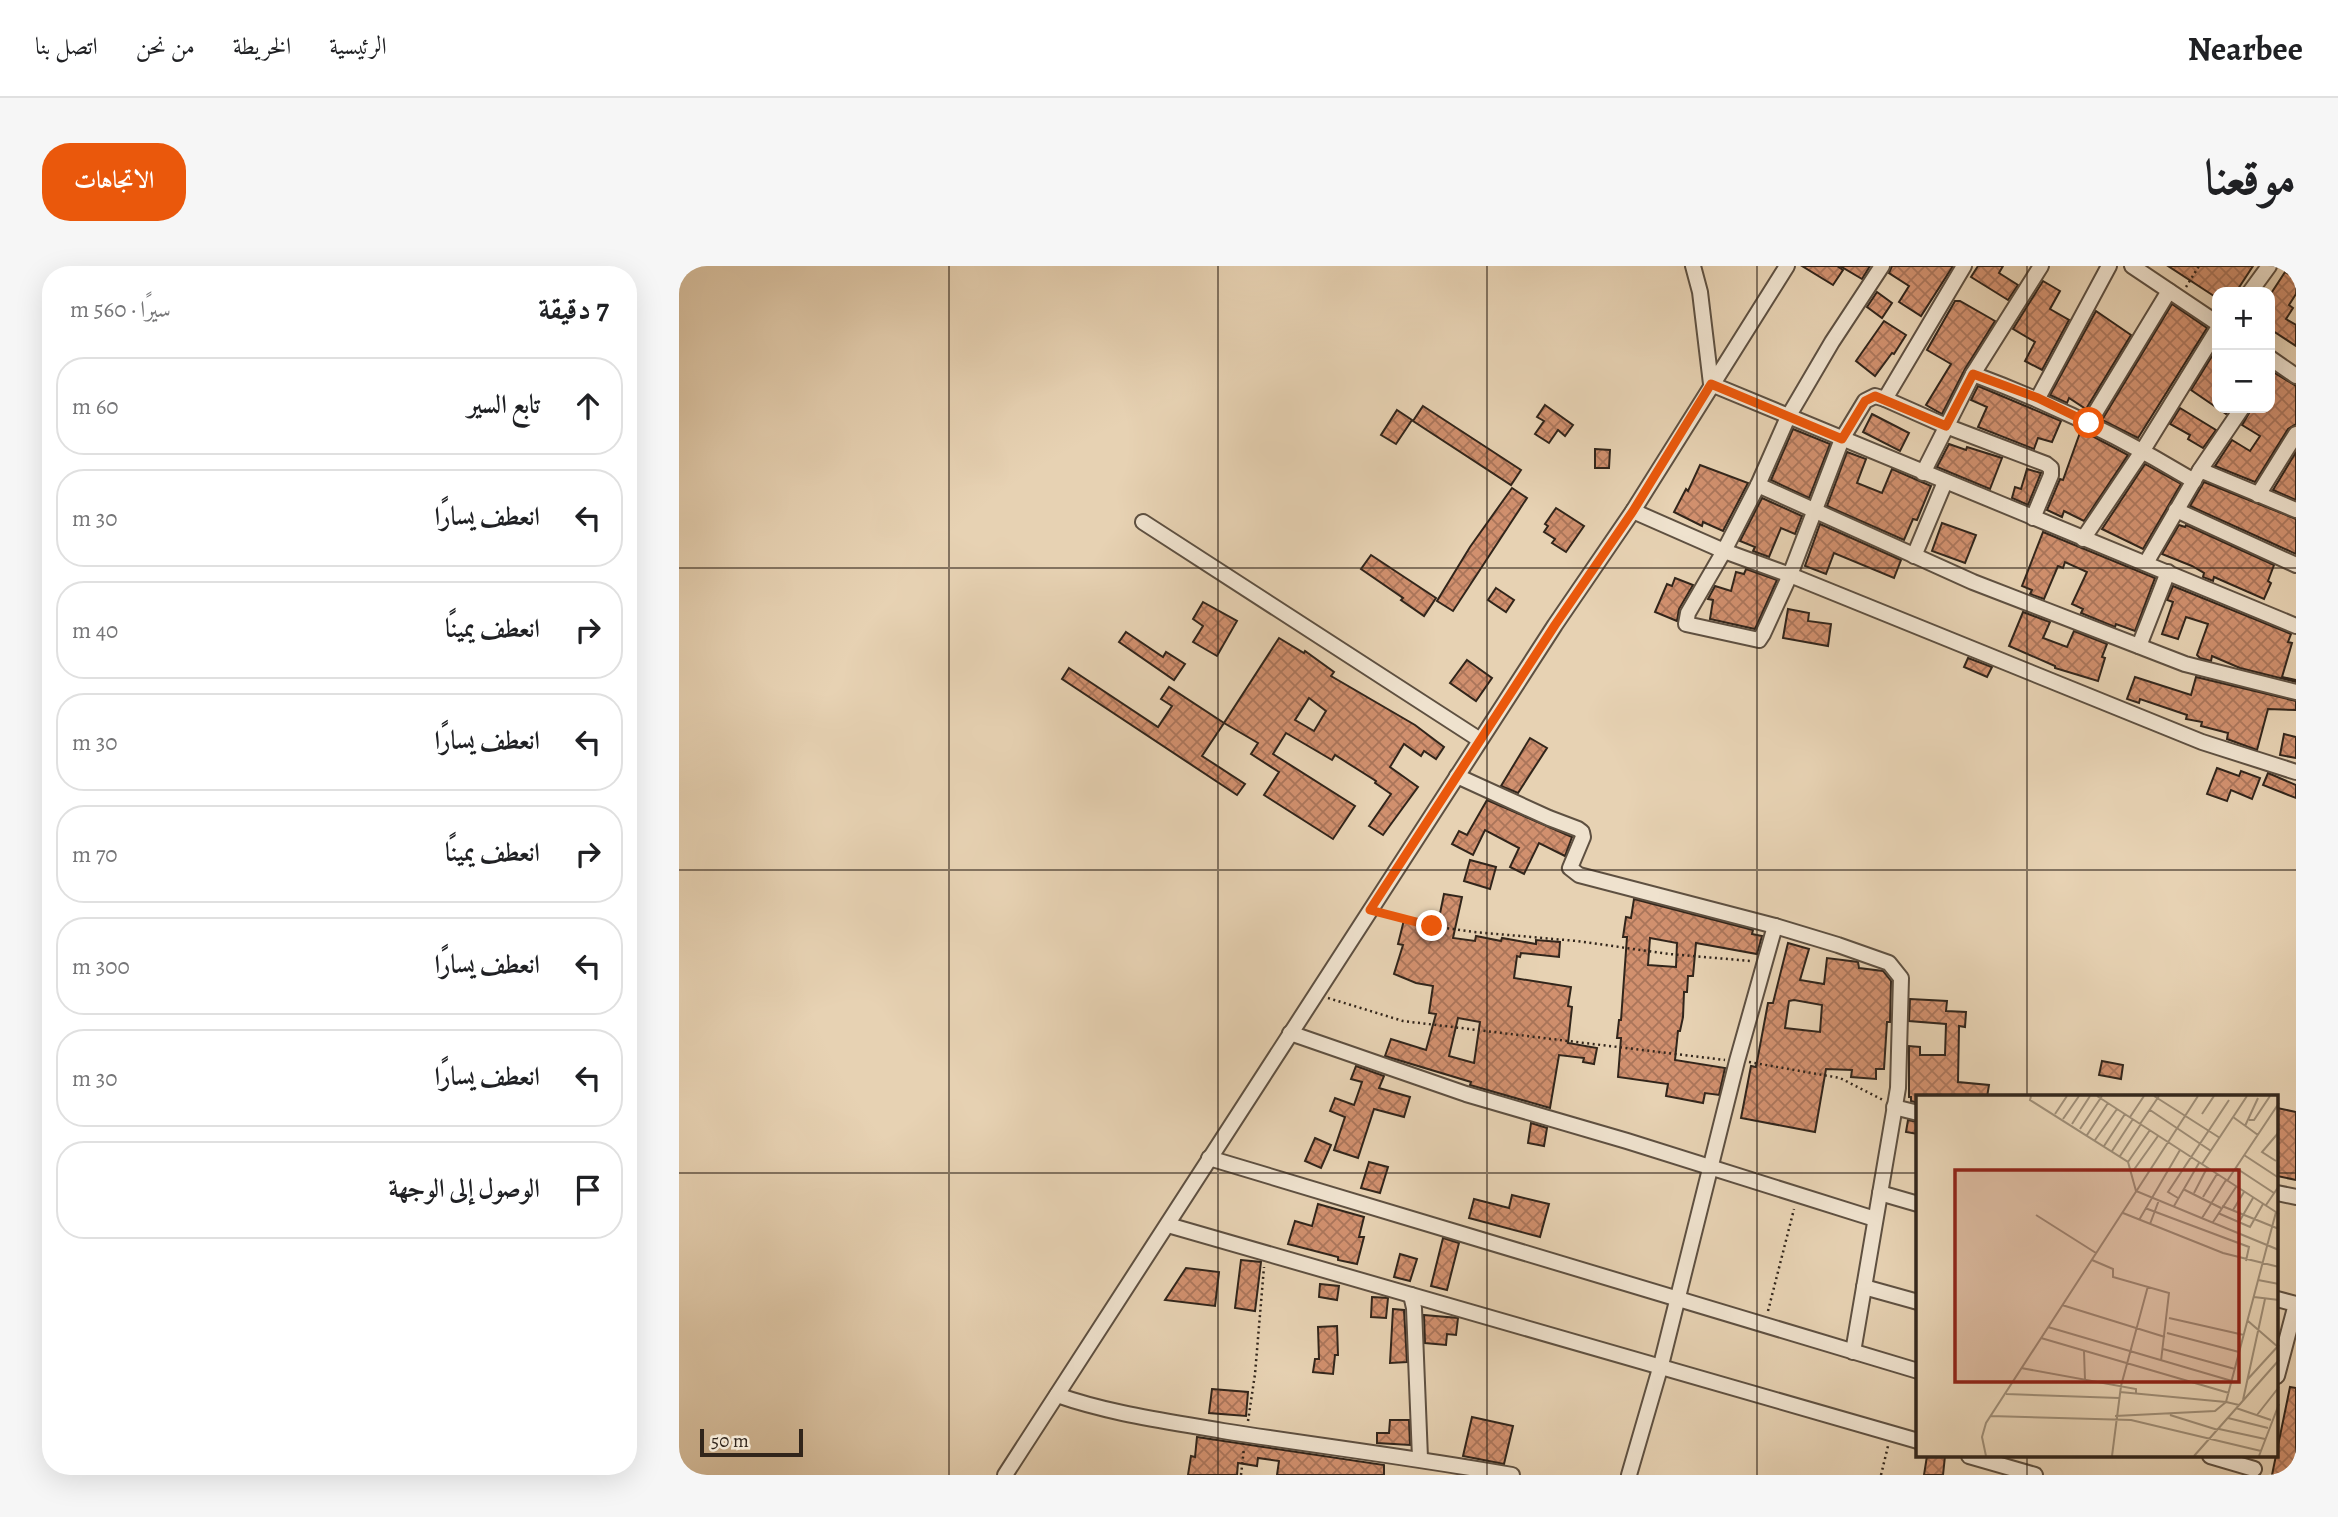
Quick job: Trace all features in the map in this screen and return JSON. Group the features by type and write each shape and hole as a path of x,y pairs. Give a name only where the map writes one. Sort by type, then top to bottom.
{"street":[{"path":"1005,1475 1480,740 1633,511 1787,266"},
{"path":"1881,266 1788,417 1758,485 1688,613 1686,624 1759,640 1790,575 1842,439 1865,401 1875,396 2046,464 2051,468 2051,475 2033,518"},
{"path":"1885,399 1963,266"},
{"path":"1923,472 1973,374 2041,266"},
{"path":"2038,398 2109,266"},
{"path":"2132,266 2212,320"},
{"path":"2254,287 2269,266"},
{"path":"1695,268 1711,384"},
{"path":"2089,423 2174,294"},
{"path":"2083,539 2143,450 2212,338"},
{"path":"2275,364 2296,376"},
{"path":"1973,374 2038,398 2197,475 2296,510"},
{"path":"1711,384 2296,626"},
{"path":"2145,563 2197,475 2239,413"},
{"path":"2258,495 2296,434"},
{"path":"1914,556 1945,482"},
{"path":"1758,485 1973,582 2185,664 2296,692"},
{"path":"2176,510 2295,563"},
{"path":"1633,511 1724,551 2202,741 2296,772"},
{"path":"1143,522 1480,740"},
{"path":"2139,646 2168,572"},
{"path":"1457,776 1582,832 1583,837 1570,868 1579,875 1775,926 1876,957 1894,967 1901,978 1898,1088 1853,1352"},
{"path":"1629,1475 1661,1365 1737,1061 1775,926"},
{"path":"1290,1033 1466,1094 1627,1141 1875,1219"},
{"path":"1894,1107 1916,1112"},
{"path":"1209,1158 1916,1370"},
{"path":"1880,1193 1916,1202"},
{"path":"2279,1194 2296,1198"},
{"path":"1168,1225 1916,1440"},
{"path":"1864,1287 1916,1301"},
{"path":"1411,1296 1420,1458"},
{"path":"2279,1299 2296,1304 2279,1368"},
{"path":"1057,1395 1092,1408 1246,1434 1420,1458 1512,1475"},
{"path":"1976,1458 2035,1475"},
{"path":"2219,1458 2254,1466"}],"path":[{"path":"2174,294 2199,266"},
{"path":"1370,910 1432,926 1474,932 1766,962"},
{"path":"1315,994 1403,1021 1787,1067 1840,1078 1894,1107"},
{"path":"1764,1325 1797,1195"},
{"path":"1241,1475 1255,1374 1265,1254"},
{"path":"1881,1475 1891,1433"}],"building":[{"path":"1802,266 1837,266 1843,270 1833,285"},
{"path":"1840,266 1870,266 1862,279"},
{"path":"1892,266 1953,266 1921,316 1899,302 1909,286 1889,273"},
{"path":"1978,266 2003,266 1999,273 2018,285 2008,300 1971,277"},
{"path":"2168,266 2253,266 2239,287 2212,287 2212,295"},
{"path":"2285,272 2296,278 2296,294 2289,305 2293,308 2286,319 2296,325 2296,346 2275,332 2275,287"},
{"path":"2043,281 2060,291 2050,309 2069,320 2042,370 2025,361 2035,342 2013,329"},
{"path":"1877,292 1892,303 1882,318 1867,307"},
{"path":"1955,301 1960,301 1995,321 1965,369 1942,414 1926,405 1951,364 1927,350"},
{"path":"2172,304 2207,328 2138,438 2102,420"},
{"path":"2096,311 2131,335 2086,409 2069,398 2067,403 2050,395"},
{"path":"1884,321 1906,335 1875,376 1856,361"},
{"path":"2212,356 2212,405 2191,390"},
{"path":"2275,373 2296,386 2296,424 2288,429 2255,482 2215,466 2232,440 2250,451 2260,436 2242,425 2249,413 2275,413"},
{"path":"1978,386 2061,421 2052,442 2038,438 2034,449 1978,427 1987,407 1971,400"},
{"path":"1545,405 1573,425 1565,436 1558,430 1549,443 1535,434 1544,421 1537,417"},
{"path":"1423,406 1521,470 1511,485 1413,421"},
{"path":"2180,408 2216,430 2203,448 2188,439 2190,435 2170,424"},
{"path":"1397,410 1412,420 1396,444 1381,435"},
{"path":"1872,414 1909,433 1900,451 1863,432"},
{"path":"1793,429 1830,444 1809,498 1771,480"},
{"path":"2081,430 2128,455 2084,521 2064,511 2062,517 2047,510 2060,479 2063,480"},
{"path":"1949,444 2002,458 1990,489 1937,467"},
{"path":"1595,449 1610,450 1609,468 1595,468"},
{"path":"1847,452 1866,459 1857,483 1882,493 1892,469 1931,486 1917,520 1913,519 1904,540 1827,506"},
{"path":"2296,452 2296,500 2273,490"},
{"path":"2145,464 2181,484 2143,549 2102,529"},
{"path":"1700,465 1748,483 1723,531 1703,522 1702,526 1674,512"},
{"path":"2027,469 2041,473 2028,505 2012,498 2015,487 2021,489"},
{"path":"2204,482 2296,519 2296,554 2190,506"},
{"path":"1512,488 1527,498 1453,611 1437,601 1470,547"},
{"path":"1762,498 1802,516 1795,534 1781,528 1769,557 1753,551 1755,547 1740,541"},
{"path":"1556,508 1584,526 1566,552 1552,543 1555,539 1544,532 1548,526 1545,524"},
{"path":"1942,523 1976,535 1965,563 1932,551"},
{"path":"1820,524 1901,560 1894,578 1834,553 1826,574 1805,566"},
{"path":"2179,525 2186,525 2274,565 2268,581 2271,583 2264,599 2214,577 2213,581 2203,577 2204,573 2192,566 2162,554"},
{"path":"2043,532 2155,578 2135,631 2116,624 2115,627 2081,613 2083,609 2072,604 2087,572 2065,562 2063,568 2058,566 2044,599 2030,594 2032,590 2022,586"},
{"path":"1371,555 1436,598 1424,616 1361,569"},
{"path":"1746,569 1777,580 1755,629 1710,619 1713,600 1708,599 1715,586 1731,591 1736,572 1744,574"},
{"path":"1675,578 1693,585 1679,609 1677,621 1655,612 1667,584 1672,586"},
{"path":"2173,586 2291,634 2288,642 2292,643 2282,677 2296,682 2240,668 2212,656 2211,661 2200,658 2197,655 2208,624 2186,617 2178,639 2162,634 2173,602 2167,600"},
{"path":"1496,588 1514,600 1506,612 1488,600"},
{"path":"1203,602 1237,621 1217,656 1193,642 1203,626 1193,619"},
{"path":"1788,609 1809,613 1808,621 1831,624 1828,646 1783,638"},
{"path":"2023,612 2050,622 2043,638 2067,647 2074,631 2107,644 2098,681 2055,668 2009,646"},
{"path":"1126,632 1163,657 1166,652 1185,664 1174,680 1119,642"},
{"path":"1279,638 1304,653 1305,651 1334,672 1331,676 1415,725 1444,747 1436,759 1424,751 1421,756 1404,744 1390,767 1418,787 1383,835 1369,826 1391,794 1335,755 1332,760 1286,733 1273,754 1355,806 1333,839 1264,795 1279,772 1251,754 1258,743 1224,723","holes":["1309,698 1326,711 1314,731 1295,720"]},
{"path":"1968,658 1992,667 1987,677 1964,667"},
{"path":"1467,660 1492,678 1476,701 1450,683"},
{"path":"1069,668 1158,727 1172,706 1161,699 1169,687 1224,723 1202,756 1245,784 1237,795 1062,679"},
{"path":"2135,677 2191,695 2196,677 2296,701 2296,710 2268,709 2257,750 2227,739 2228,733 2201,726 2202,722 2186,719 2187,715 2140,699 2139,703 2127,699"},
{"path":"2284,734 2296,737 2296,758 2280,755"},
{"path":"1530,738 1547,748 1518,793 1501,786"},
{"path":"2217,768 2239,776 2241,771 2260,778 2252,799 2231,790 2227,801 2207,794"},
{"path":"2268,773 2296,785 2296,798 2263,785"},
{"path":"1487,800 1572,837 1565,856 1539,843 1524,874 1510,867 1519,848 1485,830 1473,855 1452,844 1459,831 1467,835"},
{"path":"1470,860 1496,867 1490,889 1464,881"},
{"path":"1444,894 1462,897 1453,938 1475,941 1476,936 1536,944 1536,940 1560,942 1559,957 1521,953 1520,957 1517,956 1514,978 1571,987 1568,1043 1597,1048 1594,1064 1583,1062 1584,1058 1559,1055 1550,1108 1470,1085 1471,1082 1385,1056 1391,1039 1426,1050 1436,1014 1429,1013 1433,986 1416,983 1394,974 1403,945 1398,944 1404,920 1437,928","holes":["1458,1018 1480,1022 1474,1063 1449,1056"]},
{"path":"1634,899 1753,930 1752,934 1762,936 1757,954 1696,943 1693,976 1688,976 1687,992 1684,992 1683,1017 1678,1031 1675,1060 1725,1068 1719,1095 1705,1093 1703,1103 1666,1096 1668,1084 1618,1077 1621,1038 1617,1038 1621,1020 1627,937 1623,937 1626,917 1631,918","holes":["1650,938 1677,943 1676,967 1648,965"]},
{"path":"1788,943 1809,949 1800,980 1824,984 1827,958 1858,962 1859,968 1883,971 1891,981 1890,1022 1887,1022 1884,1069 1876,1069 1876,1079 1851,1077 1852,1070 1826,1069 1815,1132 1741,1118 1751,1066 1756,1067 1768,1003 1773,1003","holes":["1789,1001 1822,1005 1820,1032 1785,1028"]},
{"path":"1910,999 1947,1001 1946,1011 1966,1012 1965,1027 1959,1026 1958,1082 1989,1085 1987,1095 1916,1095 1916,1102 1911,1101 1909,1046 1920,1047 1920,1055 1945,1055 1946,1024 1909,1021"},
{"path":"2102,1061 2123,1065 2121,1079 2099,1075"},
{"path":"1356,1066 1384,1076 1379,1088 1410,1097 1404,1117 1374,1109 1358,1158 1334,1150 1345,1117 1330,1111 1335,1098 1354,1105 1362,1082 1351,1079"},
{"path":"2279,1108 2296,1112 2296,1180 2279,1176"},
{"path":"1908,1120 1916,1122 1916,1134 1906,1132"},
{"path":"1531,1123 1547,1128 1544,1146 1528,1143"},
{"path":"1315,1138 1331,1145 1321,1168 1305,1161"},
{"path":"1369,1162 1388,1167 1380,1193 1361,1188"},
{"path":"1512,1195 1549,1204 1540,1237 1469,1218 1474,1199 1509,1208"},
{"path":"1318,1204 1364,1217 1359,1237 1364,1237 1357,1264 1288,1244 1295,1221 1312,1226"},
{"path":"1443,1238 1459,1243 1447,1290 1431,1286"},
{"path":"1400,1254 1417,1259 1410,1281 1394,1277"},
{"path":"1241,1260 1261,1262 1255,1311 1235,1308"},
{"path":"1186,1268 1219,1272 1215,1306 1165,1300"},
{"path":"1320,1284 1339,1286 1337,1300 1319,1297"},
{"path":"1372,1297 1388,1298 1386,1318 1371,1317"},
{"path":"1393,1309 1404,1310 1407,1362 1390,1363"},
{"path":"1424,1315 1458,1318 1456,1335 1447,1334 1446,1345 1425,1343"},
{"path":"1337,1326 1338,1355 1335,1355 1333,1374 1313,1372 1315,1359 1319,1359 1318,1327"},
{"path":"2290,1387 2296,1388 2296,1475 2272,1475 2275,1458 2279,1458 2279,1441"},
{"path":"1212,1389 1248,1392 1246,1416 1209,1413"},
{"path":"1472,1417 1513,1426 1504,1464 1463,1456"},
{"path":"1390,1420 1409,1420 1410,1445 1377,1443 1377,1433 1389,1433"},
{"path":"1197,1437 1384,1465 1384,1475 1277,1475 1279,1461 1258,1458 1257,1466 1238,1463 1237,1475 1188,1475 1191,1456 1195,1457"},
{"path":"1927,1458 1945,1458 1943,1475 1924,1475"}],"route":[{"path":"1432,926 1370,910 1555,625 1633,511 1711,384 1842,439 1865,401 1875,396 1946,426 1973,374 2038,398 2089,423"}]}
